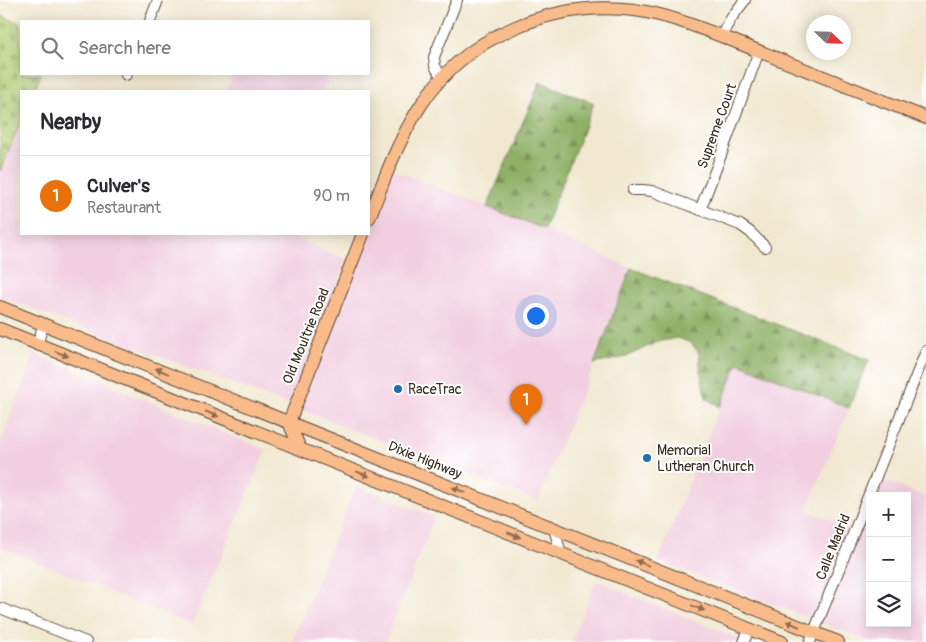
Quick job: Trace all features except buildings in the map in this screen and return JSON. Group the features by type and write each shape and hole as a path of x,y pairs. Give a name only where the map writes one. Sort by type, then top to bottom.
{"main road":[{"path":"370,215 396,149 410,122 421,104 442,78 458,62 502,33 527,22 567,11 598,8 634,10 658,14 721,36 926,118"},
{"name":"Old Moultrie Road","path":"289,422 363,235"},
{"name":"Dixie Highway","path":"0,307 554,528 812,637 838,642"},
{"path":"0,329 782,642"},
{"path":"289,422 300,449"}],"street":[{"path":"150,20 158,0"},
{"path":"442,78 435,66 434,58 457,0"},
{"path":"721,36 745,0"},
{"name":"Supreme Court","path":"700,210 759,51"},
{"path":"633,190 652,191 740,225 765,247"},
{"path":"37,344 44,324"},
{"name":"Calle Madrid","path":"812,637 926,351"},
{"path":"554,528 561,554"},
{"path":"0,608 86,642"},
{"path":"744,642 750,629"}],"shaded area":[{"path":"233,75 330,75 323,90 225,90"},
{"path":"20,123 20,235 287,235 347,260 290,405 0,297 0,171"},
{"path":"394,170 544,229 631,268 538,501 299,409 368,235 370,235 370,230"},
{"path":"34,354 266,450 192,625 0,547 0,443"},
{"path":"737,363 849,408 807,510 855,530 866,506 866,627 911,627 911,492 872,492 878,477 926,497 926,642 872,642 658,561"},
{"path":"356,486 435,517 385,642 292,642"},
{"path":"596,581 747,642 571,642"}],"green space":[{"path":"0,15 20,24 20,75 41,75 34,90 20,90 20,123 0,171"},
{"path":"540,82 594,103 544,229 487,207"},
{"path":"631,268 869,360 849,408 738,363 720,407 706,398 701,376 699,353 691,343 678,338 657,342 626,357 594,364"}],"place":[{"name":"RaceTrac","path":"398,389"},
{"name":"Culver's","path":"526,425"},
{"name":"Memorial Lutheran Church","path":"647,458"}]}
